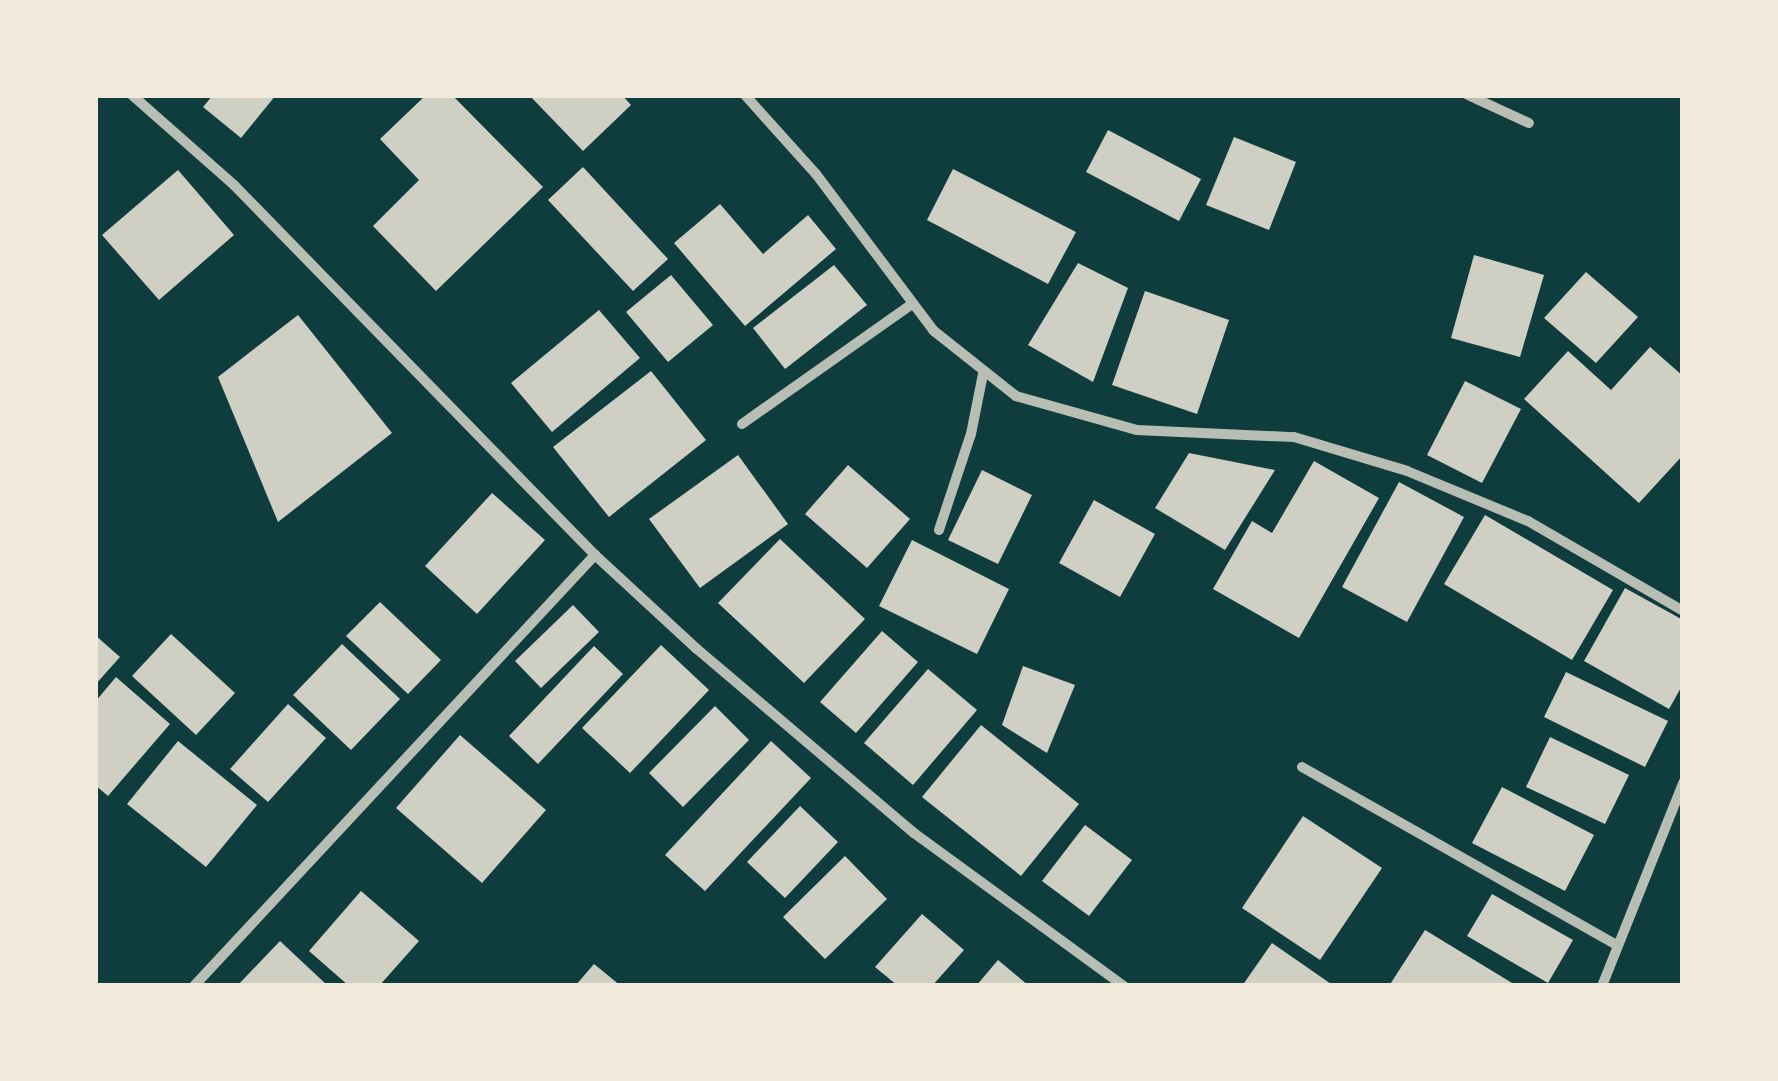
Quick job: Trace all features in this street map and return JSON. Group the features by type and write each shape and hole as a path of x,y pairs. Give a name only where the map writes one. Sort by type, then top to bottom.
{"street":[{"path":"132,95 234,185 595,555 914,833 1124,986"},
{"path":"745,95 816,174 911,305 983,374 1016,396 1137,430 1294,437 1407,470 1528,520 1683,611"},
{"path":"1468,95 1529,122"},
{"path":"742,424 911,305"},
{"path":"939,530 972,434 983,374"},
{"path":"194,986 595,555"},
{"path":"1302,767 1616,946"},
{"path":"1604,985 1616,946 1683,783"}],"building":[{"path":"213,95 276,95 241,138 203,107"},
{"path":"426,95 452,95 543,187 436,291 373,226 419,180 380,139"},
{"path":"529,95 622,95 631,105 583,151"},
{"path":"1108,130 1201,179 1179,221 1086,172"},
{"path":"1234,137 1296,162 1269,230 1206,205"},
{"path":"583,167 668,259 633,291 548,200"},
{"path":"953,169 1076,232 1048,284 927,220"},
{"path":"178,170 234,235 159,300 102,235"},
{"path":"720,204 763,254 808,215 836,249 745,326 674,243"},
{"path":"1474,255 1544,275 1520,357 1451,338"},
{"path":"1078,263 1128,288 1093,382 1028,345"},
{"path":"834,265 867,305 785,369 753,328"},
{"path":"1586,272 1638,317 1596,363 1544,318"},
{"path":"671,275 713,325 668,362 626,312"},
{"path":"1145,291 1229,320 1197,414 1112,385"},
{"path":"599,310 640,358 552,432 511,383"},
{"path":"298,315 392,433 278,522 218,377"},
{"path":"1650,347 1683,376 1683,455 1639,503 1524,399 1568,351 1611,390"},
{"path":"651,371 706,440 609,517 553,447"},
{"path":"1465,381 1521,409 1482,483 1427,455"},
{"path":"1189,453 1275,470 1225,550 1155,508"},
{"path":"738,455 788,524 700,588 649,519"},
{"path":"1314,461 1379,498 1299,638 1213,589 1252,521 1272,533"},
{"path":"848,465 910,519 867,568 805,514"},
{"path":"982,470 1032,495 998,564 948,540"},
{"path":"1399,482 1464,517 1407,622 1342,587"},
{"path":"492,493 545,540 477,614 425,566"},
{"path":"1094,500 1155,534 1120,597 1059,563"},
{"path":"1485,515 1613,590 1572,660 1444,584"},
{"path":"780,539 865,619 804,683 718,603"},
{"path":"912,540 1009,589 977,654 879,606"},
{"path":"1625,588 1683,620 1683,684 1669,709 1584,661"},
{"path":"380,602 441,660 408,694 346,636"},
{"path":"573,605 599,632 541,688 515,661"},
{"path":"882,631 918,662 856,733 820,702"},
{"path":"171,634 235,693 196,735 132,676"},
{"path":"95,635 120,657 95,685"},
{"path":"342,644 400,699 351,750 293,695"},
{"path":"661,645 709,690 630,773 582,728"},
{"path":"594,646 623,674 538,764 509,736"},
{"path":"1023,666 1075,685 1047,753 1002,725"},
{"path":"928,669 977,710 913,785 864,743"},
{"path":"1566,672 1668,721 1645,767 1544,717"},
{"path":"116,677 170,724 108,796 95,785 95,702"},
{"path":"288,704 326,738 268,802 230,769"},
{"path":"715,706 749,740 683,807 649,773"},
{"path":"981,725 1079,804 1021,876 922,797"},
{"path":"460,735 546,810 482,883 396,808"},
{"path":"1550,737 1629,775 1605,824 1526,787"},
{"path":"178,741 257,805 206,867 127,804"},
{"path":"771,741 811,778 705,891 665,855"},
{"path":"1502,787 1594,835 1565,891 1472,843"},
{"path":"800,806 838,842 785,898 747,862"},
{"path":"1303,816 1382,868 1320,960 1242,908"},
{"path":"1085,825 1132,860 1089,916 1042,881"},
{"path":"845,856 887,899 825,959 783,917"},
{"path":"361,891 419,941 379,986 349,986 309,951"},
{"path":"1492,894 1573,940 1548,983 1467,936"},
{"path":"922,914 964,950 932,986 898,986 875,967"},
{"path":"1425,930 1517,986 1389,986"},
{"path":"280,941 328,986 237,986"},
{"path":"1272,943 1334,986 1242,986"},
{"path":"998,960 1029,986 976,986"},
{"path":"594,964 621,986 575,986"}]}
